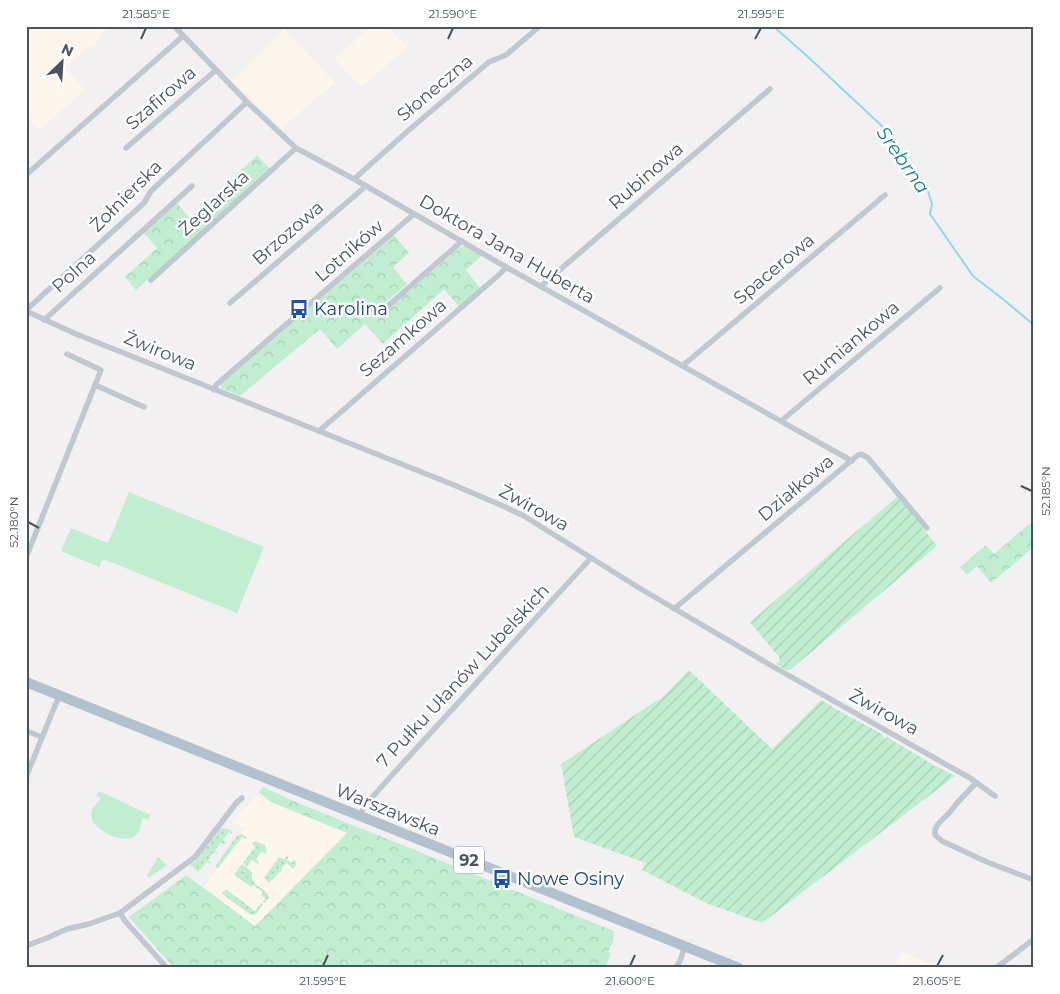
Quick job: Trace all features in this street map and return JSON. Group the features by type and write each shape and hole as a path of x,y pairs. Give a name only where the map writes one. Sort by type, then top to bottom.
{"main road":[{"name":"Warszawska","path":"26,682 738,968"}],"street":[{"name":"Doktora Jana Huberta","path":"174,26 247,102 296,148 354,179 852,462"},
{"name":"Słoneczna","path":"354,179 489,62 506,55 540,26"},
{"path":"26,175 184,36"},
{"name":"Szafirowa","path":"126,148 216,70"},
{"name":"Rubinowa","path":"541,286 770,89"},
{"name":"Żołnierska","path":"26,311 144,203 151,191 247,102"},
{"name":"Żeglarska","path":"151,280 296,148"},
{"name":"Polna","path":"44,320 192,186"},
{"name":"Brzozowa","path":"230,303 366,186"},
{"name":"Spacerowa","path":"682,365 885,195"},
{"name":"Lotników","path":"214,390 216,384 414,214"},
{"path":"381,312 462,241"},
{"name":"Sezamkowa","path":"318,431 506,267"},
{"name":"Rumiankowa","path":"781,421 940,288"},
{"name":"Żwirowa","path":"26,311 524,516 674,609 970,778 995,796"},
{"path":"27,555 101,370 67,354"},
{"path":"95,385 144,408"},
{"name":"Działkowa","path":"674,609 861,454 868,458 927,528"},
{"name":"7 Pułku Ułanów Lubelskich","path":"359,815 398,768 591,558"},
{"path":"26,777 59,696"},
{"path":"26,731 42,737"},
{"path":"976,783 938,824 935,835 942,841 987,862 1034,880"},
{"path":"26,946 67,929 89,924 120,913 195,857 242,798"},
{"path":"120,913 166,968"},
{"path":"996,968 1034,939"},
{"path":"675,968 685,946"}],"shaded area":[{"path":"26,26 111,26 98,38 92,47 87,47 65,67 85,90 39,130 26,116"},
{"path":"372,26 387,26 407,48 393,60 388,61 386,66 363,85 358,85 334,58"},
{"path":"284,29 335,83 281,128 252,98 232,81"},
{"path":"256,796 347,833 255,926 204,887 218,869 216,866 245,828 232,823"},
{"path":"901,952 914,957 940,968 895,968"}],"green space":[{"path":"257,155 270,169 136,290 125,277 157,248 143,232 176,202 190,218"},
{"path":"394,235 409,253 393,267 407,284 377,310 381,315 460,247 465,246 482,255 466,270 480,288 459,307 444,289 383,344 365,324 337,349 320,329 240,396 221,388 221,384"},
{"path":"129,492 264,547 237,613 103,559 99,567 61,551 71,528 108,543"},
{"path":"898,496 937,546 790,670 786,670 776,664 780,661 779,657 750,622"},
{"path":"1034,520 1034,547 991,583 977,566 967,575 960,567 986,545 994,554"},
{"path":"689,670 772,749 821,700 882,734 885,739 887,737 934,766 955,776 762,923 706,903 642,870 646,863 574,837 561,764 661,699"},
{"path":"263,787 614,931 613,942 608,952 611,953 605,968 174,968 129,917 186,875 255,926 347,833 271,802 259,792"},
{"path":"99,791 150,815 148,820 143,818 135,836 123,839 116,837 102,831 92,821 91,812 101,798 96,796"},
{"path":"220,829 231,830 232,834 229,832 223,840 226,843 225,845 221,842 215,850 218,854 214,852 208,860 211,863 207,862 198,872 190,865 196,861"},
{"path":"241,834 247,837 246,839 242,837 218,868 215,866 236,837"},
{"path":"255,841 265,845 267,851 265,854 262,851 256,859 259,862 258,864 252,860 247,867 243,863 255,847 252,844"},
{"path":"287,856 287,860 292,863 294,859 297,864 293,869 287,863 269,883 264,878 279,857 284,859"},
{"path":"158,857 167,865 149,878 147,875"},
{"path":"242,864 252,872 253,881 267,893 269,897 265,903 263,902 265,898 261,895 263,892 253,885 251,887 234,875"},
{"path":"226,889 255,911 261,903 263,905 256,914 251,915 222,894"}],"waterway":[{"name":"Srebrna","path":"773,26 884,128 927,188 932,204 930,214 973,276 1034,325"}],"place":[{"name":"Karolina","path":"299,309"},
{"name":"Nowe Osiny","path":"502,879"}]}
